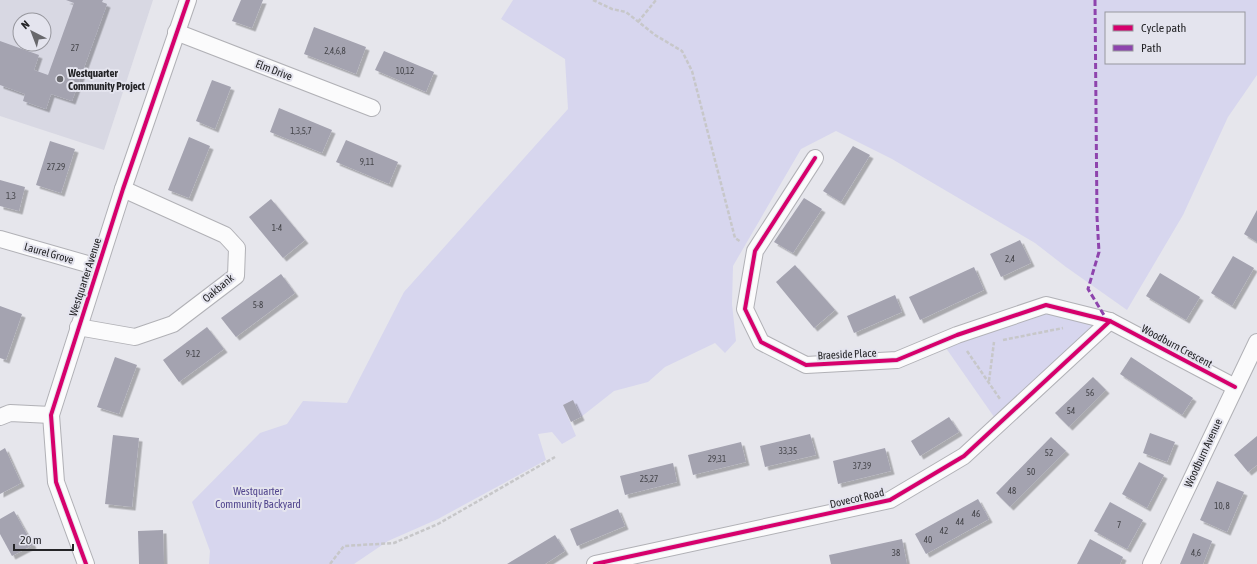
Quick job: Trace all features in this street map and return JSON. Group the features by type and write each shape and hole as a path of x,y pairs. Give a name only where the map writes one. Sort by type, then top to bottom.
{"street":[{"name":"Westquarter Avenue","path":"82,562 56,482 51,415 123,189 188,0"},
{"name":"Elm Drive","path":"176,32 372,108"},
{"name":"Braeside Place","path":"815,158 755,251 745,309 761,342 806,365 897,360 956,335 1046,305 1110,321"},
{"name":"Oakbank","path":"78,328 135,337 173,324 236,276 237,248 225,235 123,189"},
{"name":"Laurel Grove","path":"0,239 98,267"},
{"name":"Woodburn Crescent","path":"1110,321 1234,387"},
{"name":"Dovecot Road","path":"595,564 890,500 964,456 1110,321"},
{"name":"Woodburn Avenue","path":"1151,564 1234,387 1257,342"},
{"path":"0,417 10,413 51,415"}],"path":[{"path":"593,0 612,9 626,12 655,35 682,51 692,71 735,238 755,251"},
{"path":"638,22 656,0"},
{"path":"988,341 994,342 1069,327"},
{"path":"989,382 994,342"},
{"path":"969,354 997,395"},
{"path":"330,564 344,546 394,543 438,524 555,457"}],"shaded area":[{"path":"0,0 153,0 104,150 0,116"}],"green space":[{"name":"Westquarter Community Backyard","path":"513,0 1257,0 1257,75 1228,117 1183,215 1127,310 1035,243 892,159 836,131 801,149 733,266 732,304 736,341 725,353 715,343 665,367 648,382 614,391 581,417 573,401 563,405 576,436 562,444 552,432 538,434 546,460 438,519 388,541 354,564 209,564 210,551 192,502 260,433 287,424 303,401 347,403 404,292 568,109 565,59 501,19"},
{"path":"1046,305 1110,321 999,424 941,341"}],"building":[{"path":"66,0 103,0 102,2 107,4 72,101 51,94 46,109 23,101 25,94 0,85 0,41 12,45 12,52 31,52 39,55 34,70 48,75 74,3"},
{"path":"241,0 263,0 252,28 232,21"},
{"path":"314,27 366,47 356,74 304,54"},
{"path":"384,51 434,72 426,92 375,70"},
{"path":"212,80 231,87 215,129 196,121"},
{"path":"279,108 332,130 322,153 270,132"},
{"path":"189,137 210,146 189,198 168,190"},
{"path":"346,140 398,162 389,184 336,162"},
{"path":"50,141 75,149 61,193 36,185"},
{"path":"853,146 870,155 841,202 823,191"},
{"path":"0,180 25,187 19,211 0,206"},
{"path":"804,198 822,209 793,253 774,242"},
{"path":"271,199 305,240 283,258 249,217"},
{"path":"1257,210 1257,242 1244,234"},
{"path":"1020,240 1031,263 1001,277 990,254"},
{"path":"1233,256 1254,268 1232,306 1211,293"},
{"path":"795,265 835,310 814,328 776,282"},
{"path":"974,267 984,290 920,320 909,297"},
{"path":"1160,273 1200,297 1186,320 1146,296"},
{"path":"281,274 295,293 236,337 221,318"},
{"path":"895,295 902,312 854,333 847,316"},
{"path":"0,306 22,314 6,360 0,358"},
{"path":"207,327 224,349 179,382 163,360"},
{"path":"115,357 137,365 119,414 97,407"},
{"path":"1131,357 1193,398 1182,415 1120,374"},
{"path":"1093,377 1106,390 1069,427 1055,413"},
{"path":"573,400 581,417 571,422 563,405"},
{"path":"949,417 959,432 920,456 911,441"},
{"path":"1150,433 1175,442 1167,462 1143,453"},
{"path":"810,434 816,455 765,467 760,446"},
{"path":"113,435 139,438 132,507 105,504"},
{"path":"1257,436 1257,465 1248,472 1234,455"},
{"path":"1051,437 1066,451 1010,507 996,493"},
{"path":"741,442 746,462 693,475 688,455"},
{"path":"5,448 21,483 0,494 0,451"},
{"path":"885,448 891,471 838,484 833,461"},
{"path":"1139,462 1164,475 1147,508 1122,494"},
{"path":"673,463 677,482 625,495 620,476"},
{"path":"1217,481 1244,492 1227,532 1200,520"},
{"path":"978,499 989,519 926,554 915,534"},
{"path":"1110,502 1143,520 1127,549 1094,531"},
{"path":"618,509 625,526 577,546 570,529"},
{"path":"14,511 33,545 12,556 0,534 0,519"},
{"path":"163,530 164,564 139,564 138,531"},
{"path":"1193,533 1212,541 1203,564 1180,564"},
{"path":"555,535 565,551 545,564 507,564"},
{"path":"902,539 907,564 831,564 829,555"},
{"path":"1090,539 1123,557 1120,564 1077,564"}],"marked path":[{"path":"1095,0 1097,217 1099,252 1088,289 1107,320"}],"cycle path":[{"path":"86,564 56,482 51,415 123,189 188,0"},
{"path":"815,158 755,251 745,309 761,342 806,365 897,360 957,335 1046,305 1110,321 1235,387"},
{"path":"595,564 890,500 964,456 1110,321"}],"place":[{"name":"Westquarter Community Project","path":"60,79"}]}
